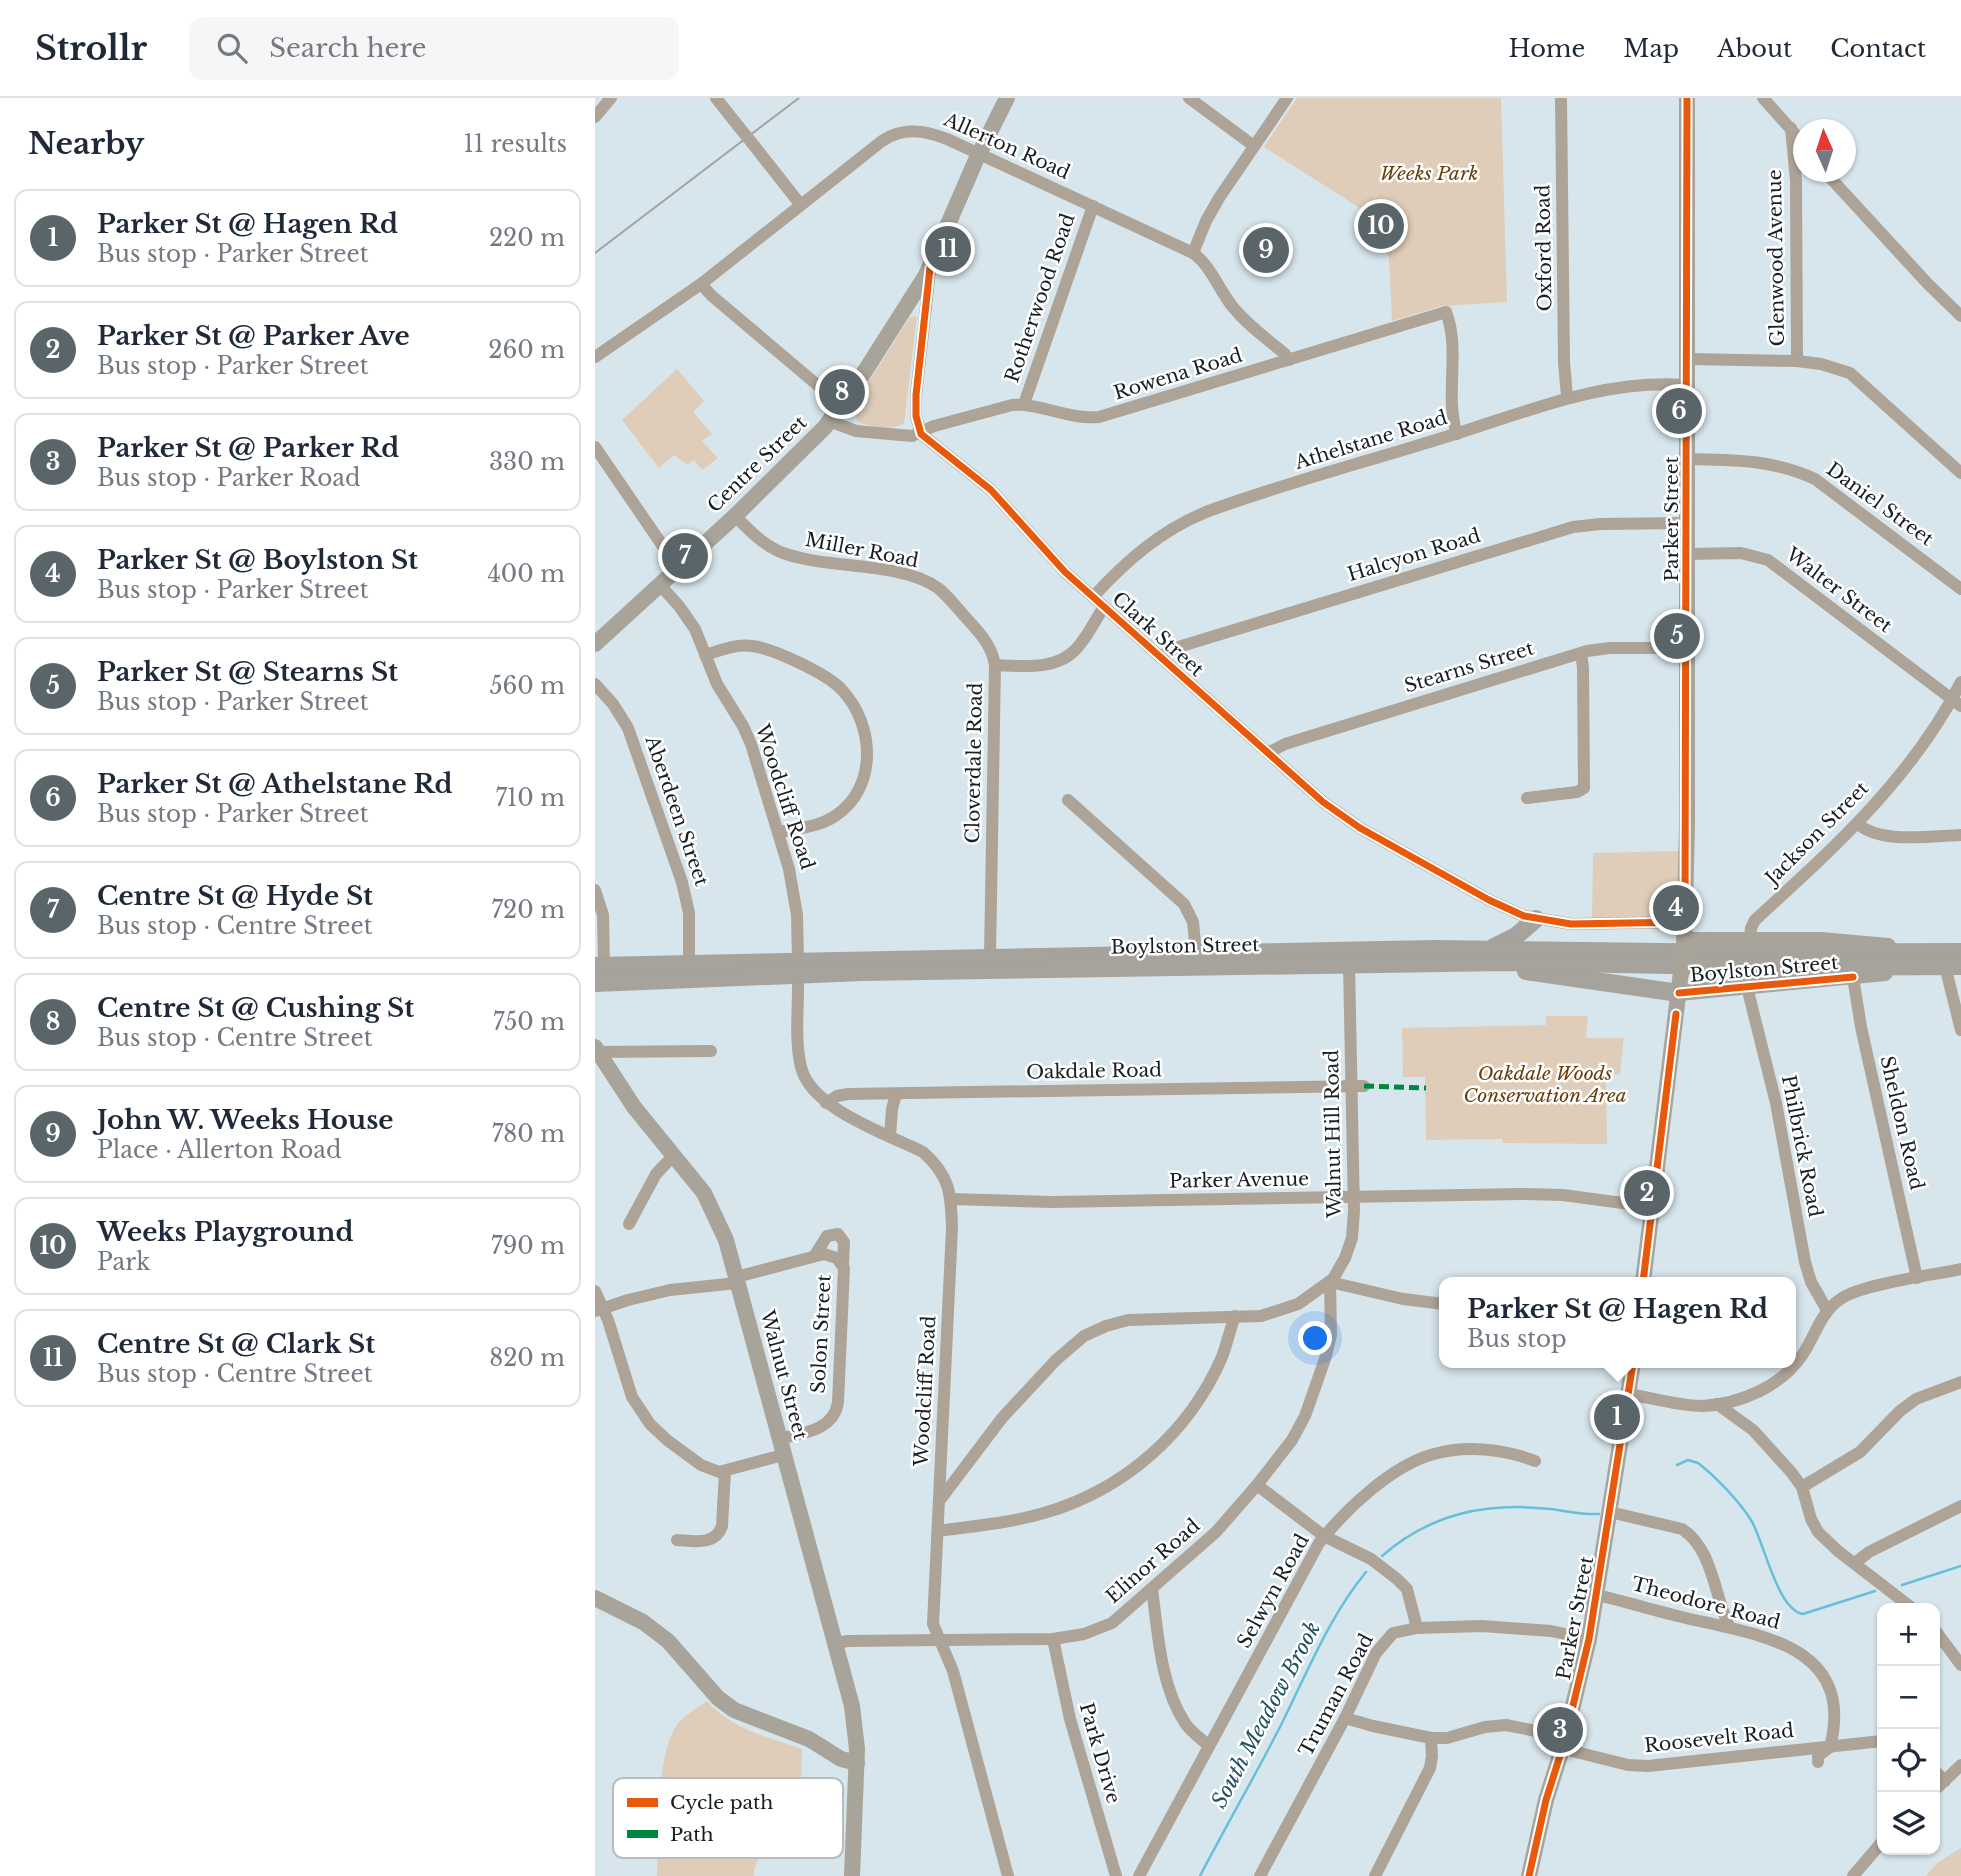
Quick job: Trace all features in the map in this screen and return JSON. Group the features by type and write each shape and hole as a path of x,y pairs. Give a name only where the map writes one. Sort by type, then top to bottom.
{"highway":[{"path":"1491,948 1515,936 1536,919"},
{"name":"Boylston Street","path":"595,983 798,967 990,957 1196,953 1491,948 1955,957"},
{"name":"Boylston Street","path":"598,965 689,962 798,967 1470,962 1776,967 1955,957"},
{"path":"1470,962 1679,993"}],"main road":[{"name":"Centre Street","path":"595,644 809,446 829,421 930,268 979,153 1007,98"},
{"name":"Parker Street","path":"1644,1277 1679,993 1685,922 1687,98"},
{"name":"Boylston Street","path":"1684,942 1821,940 1955,957"},
{"name":"Boylston Street","path":"1679,993 1853,976 1955,957"},
{"name":"Walnut Street","path":"596,1050 627,1098 704,1193 726,1240 852,1706 857,1756 852,1876"},
{"name":"Parker Street","path":"1529,1876 1546,1800 1564,1743 1589,1639 1632,1368"},
{"path":"595,1598 643,1622 660,1634 676,1648 718,1698 734,1710 822,1746 857,1756"}],"street":[{"path":"595,117 611,98"},
{"path":"716,98 800,204"},
{"path":"1189,98 1254,146"},
{"path":"1193,253 1209,214 1287,98"},
{"name":"Oxford Road","path":"1561,98 1564,362 1567,397"},
{"path":"1763,98 1793,130"},
{"name":"Glenwood Avenue","path":"1687,359 1797,362 1796,181 1791,128"},
{"name":"Allerton Road","path":"595,357 701,284 877,144 897,133 915,131 928,132 979,153 1193,253 1204,261 1225,297 1244,320 1289,360"},
{"path":"1834,182 1961,316"},
{"name":"Rotherwood Road","path":"1024,404 1093,206"},
{"path":"829,421 841,427 864,432 905,437 921,434 916,423 916,395 930,268"},
{"path":"701,284 841,405"},
{"name":"Rowena Road","path":"921,434 947,422 1024,404 1067,416 1099,417 1446,312 1452,332 1453,419 1457,434"},
{"path":"1797,362 1821,364 1850,373 1961,473"},
{"name":"Athelstane Road","path":"1093,597 1139,551 1195,516 1567,397 1626,386 1687,385"},
{"name":"Clark Street","path":"921,434 991,490 1052,559 1323,802 1355,825 1489,900 1536,919"},
{"path":"595,447 680,567"},
{"name":"Daniel Street","path":"1686,459 1761,461 1815,479 1961,589"},
{"name":"Miller Road","path":"735,516 762,542 787,555 904,575 929,583 945,595 979,632 990,648 995,665"},
{"name":"Halcyon Road","path":"1160,657 1175,648 1573,527 1686,523"},
{"name":"Walter Street","path":"1686,554 1741,553 1768,560 1956,703"},
{"name":"Woodcliff Road","path":"660,585 695,629 717,684 747,735 779,832 796,904 801,1069 811,1088 826,1103 923,1152 944,1174 952,1199 953,1228 933,1624 953,1671 1008,1876"},
{"name":"Cloverdale Road","path":"990,957 995,665 1033,667 1066,657 1081,643 1104,607"},
{"path":"705,655 742,645 772,652 835,683 846,694 859,715 865,734 868,761 864,779 853,801 835,817 823,823 779,832"},
{"name":"Stearns Street","path":"1268,753 1285,744 1581,653 1609,648 1686,648"},
{"path":"1527,798 1573,793 1584,788 1584,681 1581,653"},
{"name":"Jackson Street","path":"1750,941 1755,920 1874,806 1956,703 1961,682"},
{"name":"Aberdeen Street","path":"595,684 613,704 628,729 682,882 689,913 689,962"},
{"path":"1068,800 1184,904 1193,922 1196,953"},
{"path":"1858,824 1867,831 1883,836 1961,835"},
{"path":"595,890 603,915 598,965"},
{"path":"1536,919 1571,924 1685,922"},
{"path":"1955,957 1961,1030"},
{"name":"Walnut Hill Road","path":"940,1500 1002,1418 1056,1360 1084,1336 1105,1326 1128,1320 1261,1316 1298,1304 1330,1282 1345,1258 1352,1238 1358,1086 1349,964"},
{"name":"Sheldon Road","path":"1853,976 1861,1027 1917,1278"},
{"name":"Philbrick Road","path":"1747,987 1776,1103 1805,1262 1811,1282 1827,1310"},
{"path":"596,1050 711,1051"},
{"name":"Oakdale Road","path":"826,1103 842,1095 1358,1086"},
{"path":"890,1136 892,1109 897,1094"},
{"path":"629,1224 656,1174 674,1155"},
{"name":"Parker Avenue","path":"952,1199 1052,1202 1521,1194 1563,1195 1652,1207"},
{"path":"814,1255 827,1236 838,1234 844,1242 843,1264"},
{"name":"Solon Street","path":"599,1309 670,1290 737,1280 814,1255 829,1254 843,1264 845,1273 835,1415 820,1427 781,1447"},
{"path":"1796,1362 1827,1310 1853,1293 1961,1269"},
{"path":"1330,1282 1403,1299 1439,1303"},
{"name":"Elinor Road","path":"835,1643 939,1638 1053,1639 1100,1630 1112,1623 1216,1532 1292,1440 1315,1390 1331,1335 1330,1282"},
{"path":"595,1291 628,1389 643,1415 658,1432 712,1471 725,1471 781,1447"},
{"path":"939,1531 1043,1514 1088,1496 1128,1474 1155,1453 1182,1424 1203,1393 1222,1356 1235,1316"},
{"path":"1629,1394 1700,1406 1717,1404 1742,1398 1778,1381 1792,1368"},
{"path":"1802,1486 1860,1452 1900,1411 1916,1399 1961,1382"},
{"path":"1717,1404 1753,1430 1802,1486 1811,1519 1818,1532 1906,1603"},
{"name":"Selwyn Road","path":"1139,1876 1324,1536 1341,1518 1402,1468 1433,1454 1454,1450 1485,1450 1535,1461"},
{"path":"677,1540 708,1541 719,1534 722,1526 725,1471"},
{"path":"1257,1485 1324,1536 1371,1559 1397,1579 1406,1590 1417,1628"},
{"path":"1855,1563 1870,1552 1961,1506"},
{"path":"1610,1512 1682,1529 1692,1536 1708,1564 1730,1626"},
{"path":"1152,1589 1163,1664 1172,1695 1184,1722 1209,1746"},
{"name":"Theodore Road","path":"1597,1595 1730,1626 1790,1646 1806,1656 1820,1670 1833,1695 1834,1725 1830,1747"},
{"name":"Truman Road","path":"1260,1876 1376,1653 1393,1633 1417,1628 1514,1628 1551,1631 1589,1639"},
{"path":"1940,1637 1961,1665"},
{"name":"Park Drive","path":"1053,1639 1070,1718 1116,1876"},
{"path":"1345,1717 1373,1726 1431,1738 1430,1768 1375,1876"},
{"name":"Roosevelt Road","path":"1431,1738 1447,1738 1485,1727 1506,1725 1556,1735 1572,1751 1628,1765 1648,1766 1877,1742"},
{"path":"1818,1762 1818,1756 1830,1747"},
{"path":"1940,1785 1961,1765"},
{"path":"1853,1876 1877,1848"}],"green space":[{"name":"Weeks Park","path":"1297,98 1501,98 1507,302 1441,306 1392,321 1389,258 1363,210 1264,147"},
{"path":"917,316 904,424 881,427 857,421 855,403 910,317"},
{"path":"677,369 704,401 693,412 712,434 702,441 718,458 702,470 694,460 687,465 674,455 659,468 622,420"},
{"path":"1681,851 1675,911 1662,917 1592,919 1593,853"},
{"name":"Oakdale Woods Conservation Area","path":"1546,1016 1588,1016 1586,1038 1624,1038 1620,1074 1606,1075 1607,1144 1503,1143 1502,1139 1426,1140 1425,1077 1403,1077 1402,1028 1546,1025"},
{"path":"707,1701 727,1719 763,1736 802,1749 801,1778 661,1778 672,1734 680,1721"},
{"path":"1961,1848 1961,1876 1926,1876 1937,1863"},
{"path":"658,1858 760,1858 755,1866 754,1876 657,1876"}],"waterway":[{"name":"South Meadow Brook","path":"1677,1465 1688,1460 1698,1463 1740,1505 1756,1530 1779,1588 1794,1610 1803,1614 1875,1591"},
{"name":"South Meadow Brook","path":"1382,1556 1401,1541 1440,1520 1482,1509 1527,1507 1599,1514"},
{"name":"South Meadow Brook","path":"1902,1585 1961,1566"},
{"name":"South Meadow Brook","path":"1200,1876 1271,1744 1319,1646 1366,1572"}],"tram line":[{"path":"595,253 799,98"}],"marked path":[{"path":"1364,1086 1426,1088"}],"cycle path":[{"path":"1685,908 1687,98"},
{"path":"930,268 916,395 916,416 921,434 991,490 1065,572 1323,802 1360,828 1489,900 1524,916 1571,924 1685,922"},
{"path":"1679,993 1853,977"},
{"path":"1644,1277 1676,1014"},
{"path":"1529,1876 1546,1800 1564,1743 1589,1639 1632,1368"}],"place":[{"name":"Weeks Playground","path":"1381,226"},
{"name":"Centre St @ Clark St","path":"948,249"},
{"name":"John W. Weeks House","path":"1266,250"},
{"name":"Centre St @ Cushing St","path":"842,392"},
{"name":"Parker St @ Athelstane Rd","path":"1679,411"},
{"name":"Centre St @ Hyde St","path":"685,556"},
{"name":"Parker St @ Stearns St","path":"1677,636"},
{"name":"Parker St @ Boylston St","path":"1676,908"},
{"name":"Parker St @ Parker Ave","path":"1647,1193"},
{"name":"Parker St @ Hagen Rd","path":"1617,1417"},
{"name":"Parker St @ Parker Rd","path":"1560,1730"}]}
